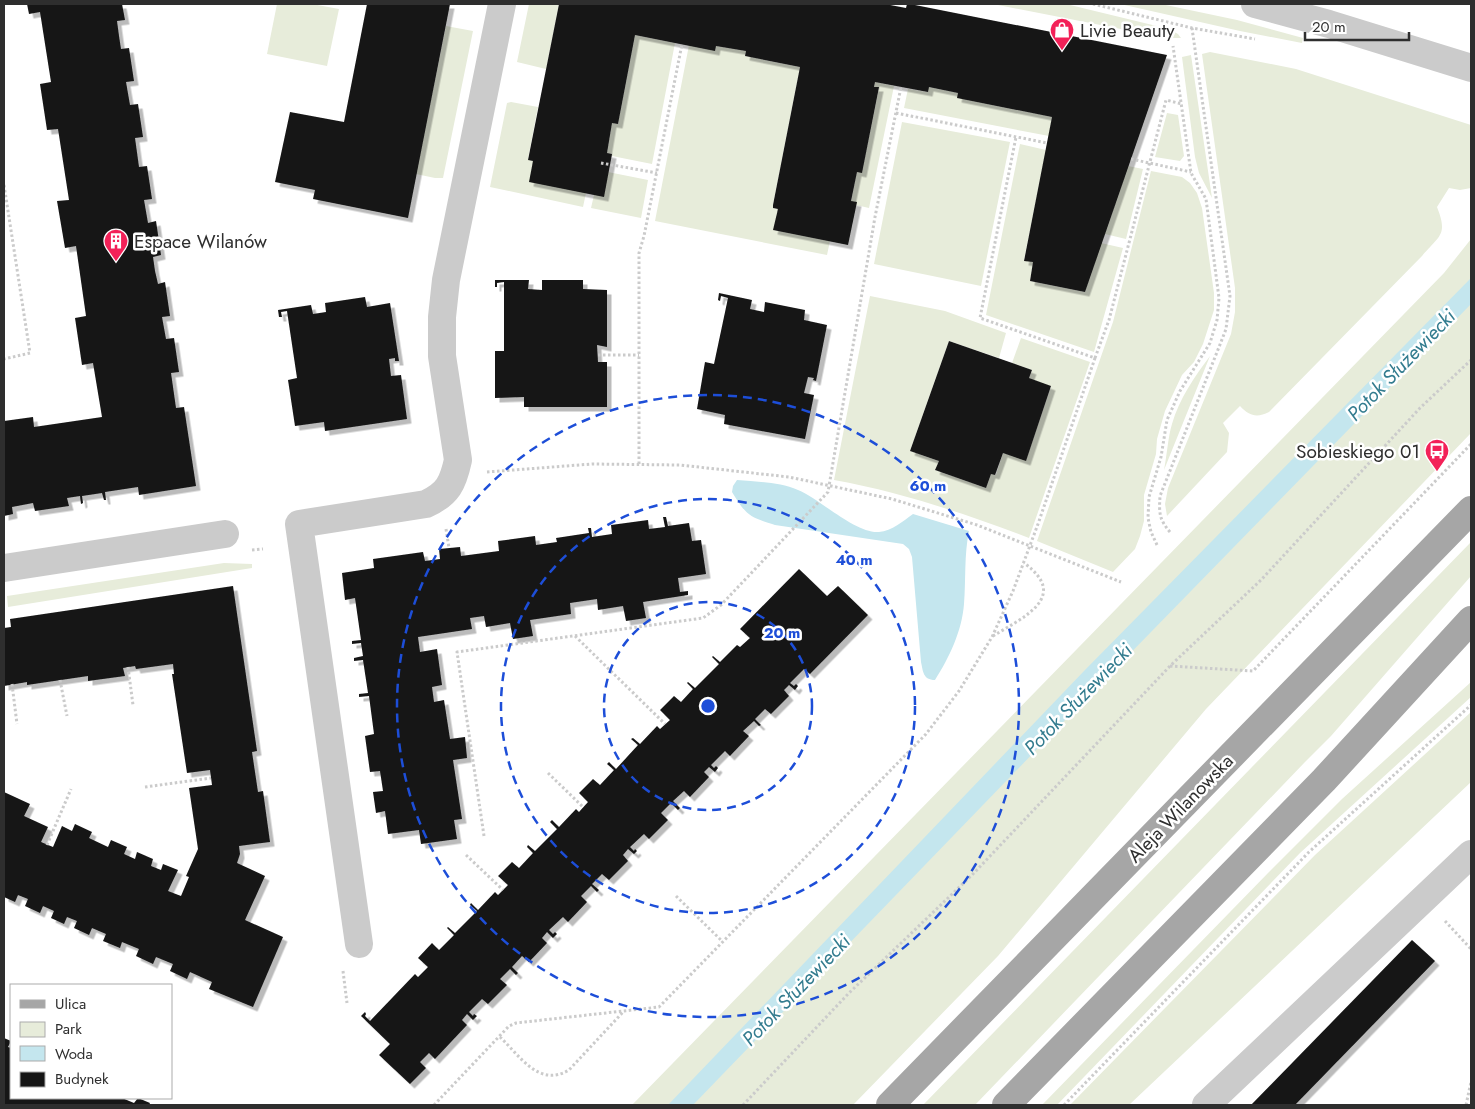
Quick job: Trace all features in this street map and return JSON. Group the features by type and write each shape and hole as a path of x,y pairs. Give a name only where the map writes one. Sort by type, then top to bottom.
{"main road":[{"name":"Aleja Wilanowska","path":"890,1105 1471,510"},
{"path":"1006,1105 1324,780 1471,620"}],"street":[{"path":"359,944 299,524 426,504 439,498 449,488 455,476 458,460 442,356 443,308 456,227 502,4"},
{"path":"1255,4 1329,24 1471,68"},
{"path":"4,568 225,534"},
{"path":"1206,1105 1471,854"}],"path":[{"path":"1093,4 1192,28 1262,41"},
{"path":"1170,532 1162,523 1159,515 1160,496 1226,329 1230,296 1192,28"},
{"path":"639,464 638,253 644,236 682,44"},
{"path":"1157,545 1151,532 1148,518 1149,497 1161,457 1167,420 1180,392 1210,343 1219,309 1218,287 1206,199 1191,172 1173,46"},
{"path":"484,836 457,652 702,618 721,605 828,492 874,226 902,87"},
{"path":"434,1105 509,1026 516,1023 659,1007 926,734 959,691 992,637 1013,591 1030,546 1109,320 1166,100 1182,104"},
{"path":"896,113 1047,143"},
{"path":"1016,137 980,318 1095,358"},
{"path":"1131,159 1191,172"},
{"path":"600,163 657,173"},
{"path":"4,185 30,352 4,359"},
{"path":"598,354 638,355"},
{"path":"743,1105 849,993 974,873 1170,666 1261,580 1420,408 1471,360"},
{"path":"1170,666 1253,671 1471,444"},
{"path":"479,473 592,464 639,464 680,465 789,477 892,499 977,525 1121,582"},
{"path":"446,523 449,548"},
{"path":"992,637 1038,606 1044,594 1043,582 1034,570 1024,563"},
{"path":"575,636 666,724"},
{"path":"128,667 133,705"},
{"path":"60,680 67,716"},
{"path":"12,684 17,724"},
{"path":"1064,1105 1309,852 1471,705"},
{"path":"548,773 583,807"},
{"path":"146,787 211,778"},
{"path":"47,845 71,789"},
{"path":"466,855 503,890"},
{"path":"676,896 722,941"},
{"path":"1423,899 1471,949"},
{"path":"500,1037 542,1074 550,1076 561,1075 569,1070 625,1010"},
{"path":"1466,1105 1471,1082"}],"green space":[{"path":"277,4 312,4 339,9 327,66 267,54"},
{"path":"529,4 559,4 546,69 517,62"},
{"path":"993,4 1066,4 1169,29 1181,38 1167,38"},
{"path":"1120,4 1161,4 1237,20 1303,38 1302,43 1240,31"},
{"path":"446,26 473,31 443,178 435,178 416,174"},
{"path":"635,35 675,43 652,164 612,156 612,154 607,153 612,123 618,124"},
{"path":"689,45 715,50 716,46 746,51 745,56 800,67 773,205 773,208 778,209 774,230 830,241 827,255 655,221"},
{"path":"1210,52 1296,69 1471,125 1471,188 1460,190 1449,188 1437,207 1442,224 1438,239 1269,412 1253,415 1240,406 1223,423 1229,433 1227,452 1167,516 1165,504 1168,488 1231,334 1235,312 1235,288 1202,54"},
{"path":"1191,55 1212,198 1199,173 1195,157 1182,57"},
{"path":"875,82 894,86 869,208 856,205 851,201 857,172 862,172 879,88 874,87"},
{"path":"929,87 958,93 958,98 1052,117 1049,136 904,108 908,89 927,92"},
{"path":"511,102 538,107 528,159 586,193 583,207 490,187 507,103"},
{"path":"1167,113 1178,115 1184,156 1180,161 1155,157"},
{"path":"902,122 1010,142 981,286 874,264"},
{"path":"1020,144 1046,150 1024,260 1033,262 1030,281 1085,292 1101,243 1123,248 1094,352 986,315"},
{"path":"1128,166 1143,169 1126,239 1105,234"},
{"path":"1151,171 1182,177 1190,183 1197,193 1202,208 1214,293 1214,310 1203,344 1194,362 1182,375 1165,411 1157,439 1156,454 1144,495 1144,521 1135,549 1113,572 1037,541 1113,322"},
{"path":"608,172 648,180 641,218 591,208 594,195"},
{"path":"1471,239 1471,433 1206,709 998,956 853,1105 632,1105 1444,273"},
{"path":"870,296 945,311 1006,333 999,358 949,341 910,451 939,461 935,470 986,488 991,474 996,475 1003,453 1026,460 1051,387 1029,378 1032,370 1012,363 1021,338 1090,362 1029,538 933,504 834,480"},
{"path":"1210,356 1164,470 1169,435 1175,415 1188,388"},
{"path":"1471,542 1471,576 1331,736 975,1105 923,1105"},
{"path":"224,563 252,564 252,568 8,607 7,596"},
{"path":"1471,682 1471,697 1300,853 1057,1105 1042,1105 1342,799"},
{"path":"1471,712 1471,782 1129,1105 1070,1105 1315,855"}],"water":[{"name":"Potok Służewiecki","path":"1471,278 1471,304 693,1105 668,1105 1084,671"},
{"path":"737,480 791,487 807,494 849,522 870,531 888,530 913,514 969,531 961,624 950,653 935,680 926,677 921,662 912,557 909,549 903,544 775,525 759,520 741,506 732,492"}],"building":[{"name":"Espace Wilanów","path":"27,4 122,4 125,20 117,21 121,49 129,48 134,81 126,82 130,105 138,104 143,137 135,138 139,167 147,166 152,199 144,200 148,223 156,221 161,255 153,257 155,271 158,284 165,282 170,316 162,317 166,339 174,338 179,372 171,373 176,408 184,407 196,486 139,495 138,487 105,492 106,500 104,500 102,493 82,496 83,503 81,504 80,496 67,498 69,506 35,511 33,503 12,507 13,514 4,516 4,421 33,417 34,427 102,417 93,363 82,365 75,318 86,316 76,246 65,248 57,201 69,200 58,129 47,130 40,84 51,82 40,12 29,14"},
{"path":"367,4 450,4 408,218 313,199 315,190 275,182 290,112 344,122"},
{"path":"559,4 885,4 906,8 907,4 910,4 1167,55 1085,292 1030,281 1033,262 1024,261 1052,117 957,98 958,93 929,87 928,92 875,82 874,87 879,87 862,173 857,172 851,201 857,202 848,245 773,230 778,209 773,208 773,205 800,67 745,56 746,51 716,46 715,51 635,35 618,124 612,123 607,153 612,154 604,197 529,182 533,161 528,160"},
{"path":"495,280 529,280 528,289 542,290 542,280 583,280 583,289 607,290 607,347 597,345 598,362 607,362 607,407 524,407 524,397 495,398 495,351 504,351 504,282 497,283 497,287 495,287"},
{"path":"719,293 752,300 750,309 764,312 765,302 805,310 804,320 827,325 816,381 813,380 814,378 808,377 804,393 814,395 805,439 724,424 725,415 697,409 705,362 714,364 728,298 721,296 720,301 718,300"},
{"path":"365,297 367,307 390,303 399,361 395,361 395,358 389,359 391,376 401,375 407,419 325,431 324,422 295,426 288,380 297,378 287,311 281,312 282,317 279,317 278,310 311,305 313,314 326,312 325,303"},
{"path":"949,341 1032,370 1029,378 1051,386 1026,461 1003,453 995,475 991,474 986,488 935,470 939,461 910,451"},
{"path":"663,517 666,517 668,526 689,523 692,541 701,540 706,574 678,578 680,592 688,591 688,595 643,602 646,618 626,621 623,606 598,610 597,599 570,603 571,614 530,620 533,636 513,639 510,623 486,627 484,616 470,618 472,629 418,637 420,652 437,649 442,685 432,687 434,702 444,700 450,739 465,737 467,758 453,760 462,819 454,820 457,839 421,844 419,830 388,834 385,811 376,813 373,792 383,791 380,771 370,772 365,736 374,734 369,696 359,697 359,694 368,693 363,660 354,661 354,658 363,656 361,643 352,644 352,641 361,640 355,598 345,600 342,573 374,568 373,559 423,552 425,561 440,559 439,549 460,547 461,556 499,551 498,541 535,536 536,545 557,542 556,538 589,533 588,528 591,528 592,537 612,534 611,525 648,520 649,529 665,527"},
{"path":"799,569 827,596 838,586 868,615 810,674 804,669 790,683 798,686 795,690 789,685 784,690 789,696 771,714 765,709 755,719 761,725 759,726 754,721 743,731 749,736 730,756 725,751 711,765 714,768 716,766 718,768 715,772 709,767 704,772 709,777 690,797 684,791 673,801 680,808 678,810 671,803 661,813 668,820 649,839 644,834 630,847 637,851 634,854 628,849 623,855 628,861 609,880 602,874 592,884 599,890 597,892 591,886 581,896 587,902 568,922 563,917 549,930 553,934 555,932 557,934 553,938 547,932 542,938 547,943 529,962 522,956 512,967 518,973 516,975 510,969 500,979 507,985 488,1004 482,999 469,1012 473,1016 474,1014 477,1016 473,1020 467,1014 462,1020 467,1025 435,1059 429,1053 420,1062 426,1068 410,1084 379,1055 390,1044 361,1016 365,1012 365,1016 370,1021 415,974 418,977 428,967 418,958 432,943 439,950 454,935 447,928 455,933 477,911 470,905 471,903 478,910 495,892 498,895 508,885 498,876 512,862 519,868 533,853 527,847 528,845 535,851 557,829 550,822 552,820 559,827 576,809 579,812 588,802 579,793 593,779 600,785 614,770 607,764 609,762 616,769 638,745 631,739 633,738 640,744 657,726 660,729 670,720 660,710 674,696 681,702 693,689 688,682 695,688 719,664 713,656 720,662 737,645 740,647 750,638 740,629"},
{"path":"233,586 257,751 252,752 258,792 263,791 270,842 239,846 240,854 237,863 265,876 245,920 283,937 253,1007 209,989 212,982 190,972 187,979 170,971 173,964 156,957 153,964 136,956 139,949 122,942 120,948 103,941 106,934 92,928 89,935 74,928 77,921 67,917 64,924 51,918 54,911 43,906 40,913 25,906 28,899 18,895 15,902 4,897 4,792 30,804 24,816 48,827 41,842 53,847 62,826 72,831 75,824 92,832 89,838 108,847 111,840 127,847 124,854 135,859 137,852 153,859 151,866 161,870 163,864 178,870 168,891 181,896 189,877 186,876 198,849 189,788 212,785 210,770 187,773 172,674 174,674 173,664 136,669 135,666 123,668 125,676 88,681 88,676 27,685 27,682 4,686 4,628 11,627 10,619"},
{"path":"1412,940 1435,961 1295,1105 1251,1105"},
{"path":"4,1038 10,1041 8,1047 10,1048 10,1099 124,1099 134,1103 137,1099 140,1099 150,1103 149,1105 4,1105"}],"place":[{"name":"Livie Beauty","path":"1062,51"},
{"name":"Espace Wilanów","path":"116,262"},
{"name":"Sobieskiego 01","path":"1437,472"}]}
